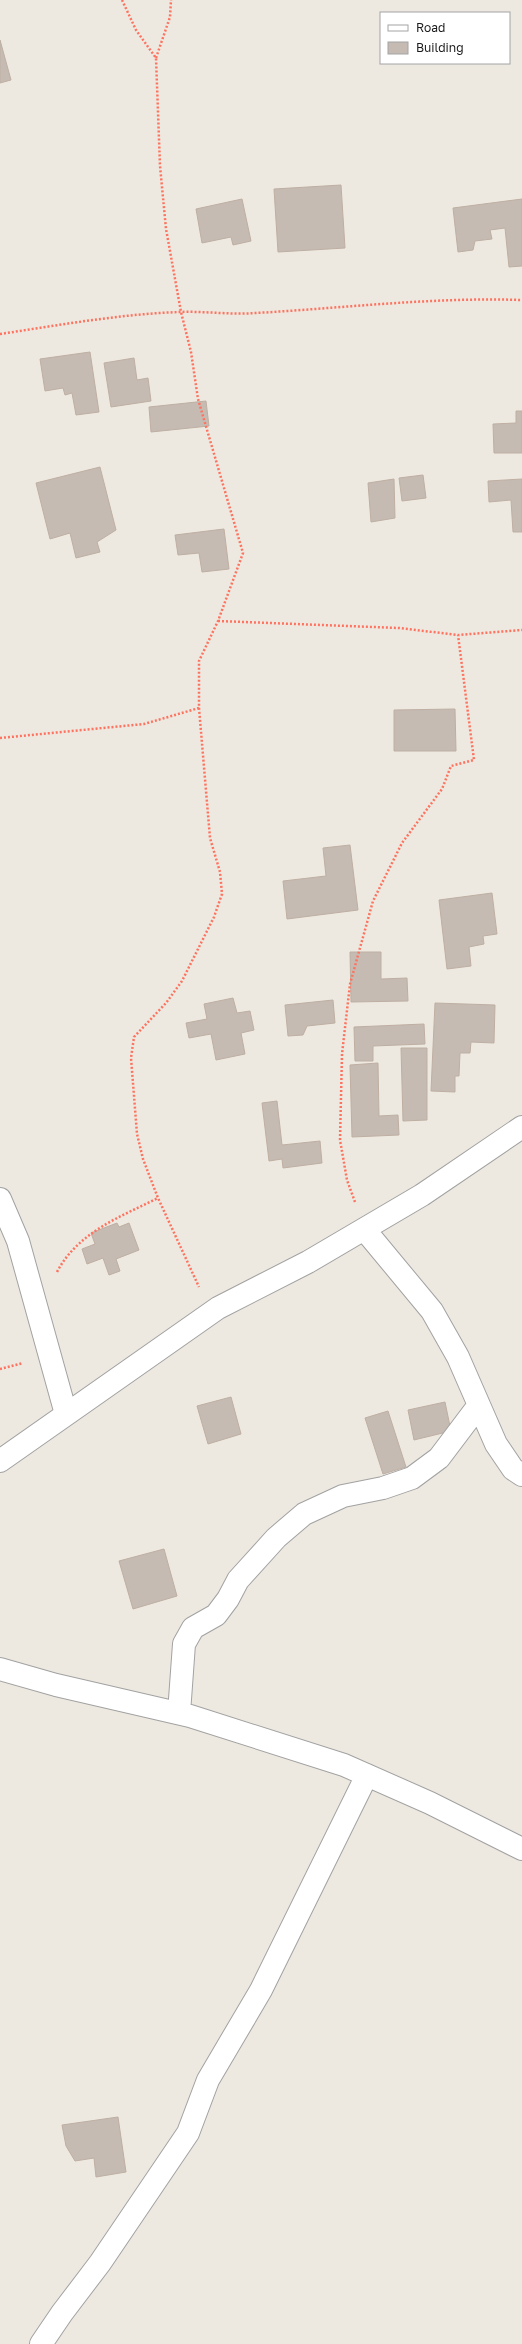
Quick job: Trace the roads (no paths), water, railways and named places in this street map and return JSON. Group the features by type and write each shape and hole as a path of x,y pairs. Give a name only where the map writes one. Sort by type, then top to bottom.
{"street":[{"path":"0,1461 211,1313 308,1262 422,1195 522,1127"},
{"path":"0,1199 18,1241 66,1414"},
{"path":"364,1229 432,1311 458,1357 496,1444 513,1469 522,1475"},
{"path":"179,1713 184,1644 193,1628 216,1615 228,1599 238,1580 276,1538 304,1514 343,1496 383,1488 412,1478 439,1458 479,1405"},
{"path":"0,1669 56,1685 179,1713 344,1765 520,1843"},
{"path":"41,2344 62,2313 100,2263 188,2133 208,2080 261,1990 367,1775"}]}
